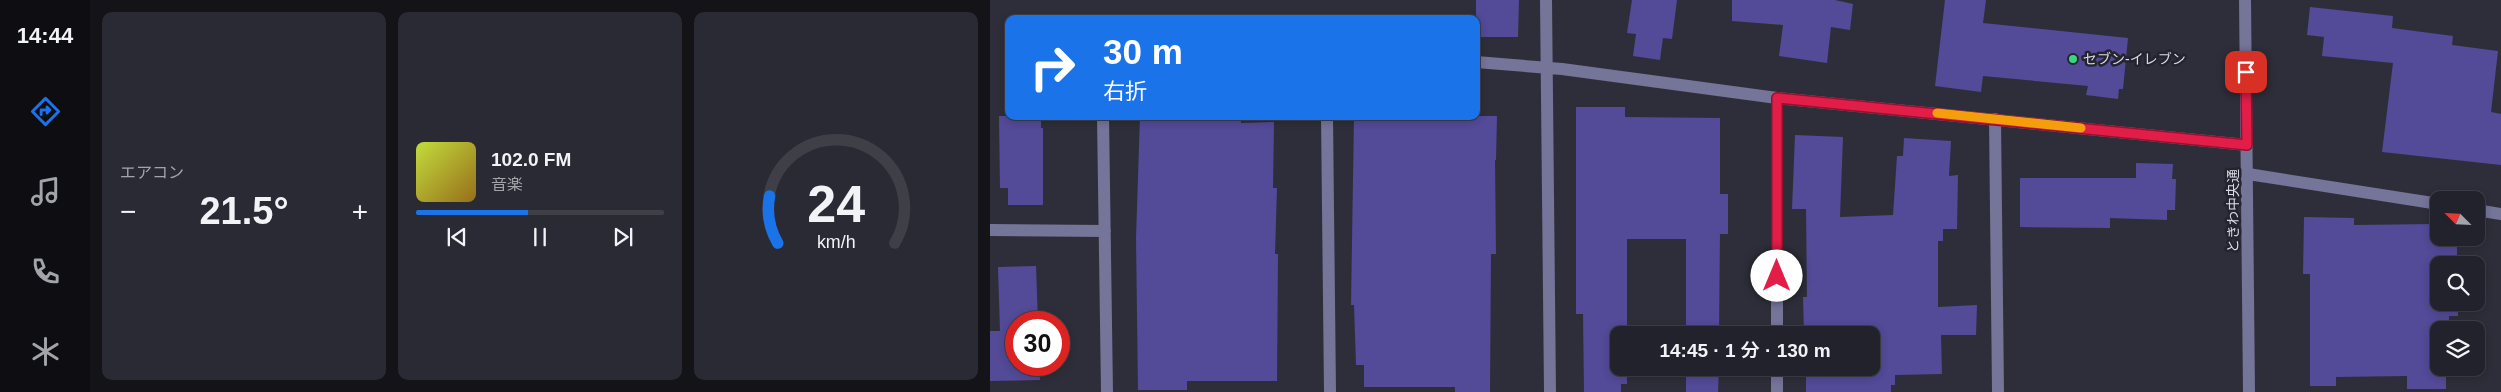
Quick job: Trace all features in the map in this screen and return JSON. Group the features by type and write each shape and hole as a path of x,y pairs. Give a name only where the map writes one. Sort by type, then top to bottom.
{"street":[{"path":"1546,0 1550,392"},
{"name":"ときわ中央通","path":"2245,0 2249,392"},
{"path":"1480,62 1547,68 1777,98 2247,145"},
{"path":"1777,98 1777,326"},
{"path":"1995,119 1998,392"},
{"path":"1103,120 1108,392"},
{"path":"1327,120 1330,392"},
{"path":"2248,174 2430,203"},
{"path":"2485,211 2501,214"},
{"path":"990,230 1105,231"},
{"path":"1777,376 1777,392"}],"building":[{"path":"1476,0 1519,0 1518,37 1480,37 1480,15 1476,15"},
{"path":"1632,0 1677,0 1672,39 1663,38 1660,60 1633,56 1636,34 1627,33"},
{"path":"1732,0 1835,0 1853,4 1850,30 1831,27 1827,63 1779,56 1783,25 1732,21"},
{"path":"1945,0 1986,0 1983,23 2128,38 2123,89 2119,89 2118,99 2086,95 2088,86 1983,76 1981,92 1935,86"},
{"path":"2310,7 2393,16 2392,28 2453,36 2452,45 2498,51 2491,112 2501,114 2501,165 2382,152 2393,63 2322,56 2324,37 2307,35"},
{"path":"1576,107 1625,107 1625,117 1720,118 1720,194 1728,194 1728,234 1720,234 1719,326 1686,326 1686,239 1627,239 1627,326 1610,326 1610,376 1627,376 1627,384 1621,384 1621,392 1584,392 1583,314 1576,314"},
{"path":"999,116 1005,116 1005,120 1041,120 1041,128 1043,128 1043,205 1008,205 1008,188 1000,188"},
{"path":"1480,116 1497,116 1495,160 1496,254 1491,254 1490,392 1455,392 1455,387 1364,387 1364,365 1356,365 1354,305 1351,305 1354,120 1480,120"},
{"path":"1140,120 1241,120 1241,123 1274,122 1273,188 1277,188 1275,254 1278,254 1277,381 1187,381 1187,390 1138,390 1136,238"},
{"path":"1795,135 1843,137 1840,217 1893,215 1897,156 1903,156 1904,138 1951,141 1949,176 1958,175 1957,229 1943,229 1943,241 1938,241 1938,307 1977,305 1976,335 1941,335 1942,374 1895,375 1895,385 1891,385 1891,392 1806,392 1806,376 1880,376 1880,326 1804,326 1803,297 1807,297 1806,209 1792,209"},
{"path":"2136,163 2173,164 2172,179 2176,179 2175,210 2167,210 2167,220 2110,218 2110,228 2020,227 2020,178 2136,178"},
{"path":"2304,217 2354,218 2354,225 2430,224 2430,246 2457,246 2457,256 2430,256 2430,311 2458,311 2458,316 2449,316 2449,321 2430,321 2430,376 2446,376 2446,389 2407,389 2407,376 2336,377 2336,386 2310,386 2310,274 2303,274"},
{"path":"1036,266 1038,311 1005,311 1005,376 1040,376 1040,380 990,381 990,331 1000,331 998,267"},
{"path":"1686,376 1719,376 1718,392 1686,392"}],"slow traffic":[{"path":"1937,113 2081,128"}],"place":[{"name":"セブン-イレブン","path":"2073,59"}],"route":[{"path":"1777,276 1777,98 2247,145 2246,72"}]}
